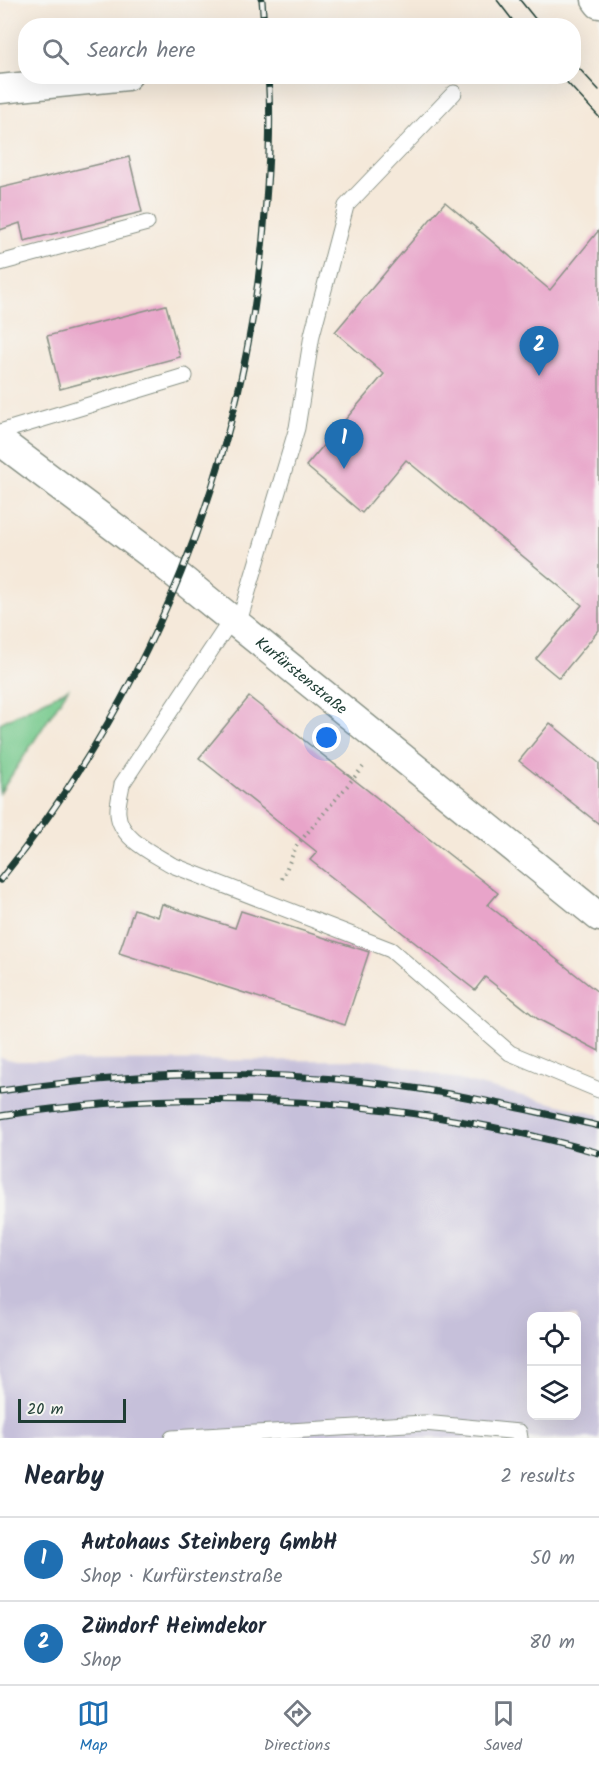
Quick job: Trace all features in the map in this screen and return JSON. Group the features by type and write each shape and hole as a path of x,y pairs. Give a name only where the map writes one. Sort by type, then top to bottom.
{"street":[{"path":"596,0 599,4"},
{"path":"0,89 49,84"},
{"name":"Kurfürstenstraße","path":"0,441 157,559 599,917"}],"lane":[{"path":"454,93 346,206 312,335 297,428 235,622 122,784 117,813 124,831 146,849 172,865 273,902 391,950 510,1053 599,1090"},
{"path":"0,263 147,224"},
{"path":"0,432 184,376"},
{"path":"172,1438 424,1423 519,1432 520,1438"}],"path":[{"path":"273,902 297,845 385,742"}],"shaded area":[{"path":"0,1057 16,1061 380,1060 599,1115 599,1438 0,1438"}],"green space":[{"path":"68,689 0,793 0,723"}],"building":[{"path":"129,157 142,212 24,241 20,223 0,230 0,188"},
{"path":"445,202 550,290 599,230 599,630 559,678 536,659 582,605 406,460 362,513 306,466 384,374 335,332"},
{"path":"166,305 180,357 60,389 47,336"},
{"path":"249,697 498,893 488,905 599,993 599,1051 538,1019 485,977 475,990 310,860 317,852 199,758"},
{"path":"550,723 599,763 599,824 519,761"},
{"path":"162,904 235,928 241,911 369,952 345,1025 119,953 134,909 158,917"}],"tram line":[{"path":"497,0 511,18"},
{"path":"520,0 535,18"},
{"path":"581,71 599,90"},
{"path":"568,84 599,117"}],"railway":[{"path":"262,0 263,18"},
{"path":"0,880 54,808 102,733 145,654 181,572 211,488 236,402 253,315 268,170 268,84"},
{"path":"0,1091 149,1076 299,1077 349,1080 424,1090 599,1126"},
{"path":"0,1116 75,1106 150,1101 301,1102 377,1109 452,1120 526,1134 599,1153"}],"place":[{"name":"Zündorf Heimdekor","path":"539,376"},
{"name":"Autohaus Steinberg GmbH","path":"344,469"}]}
